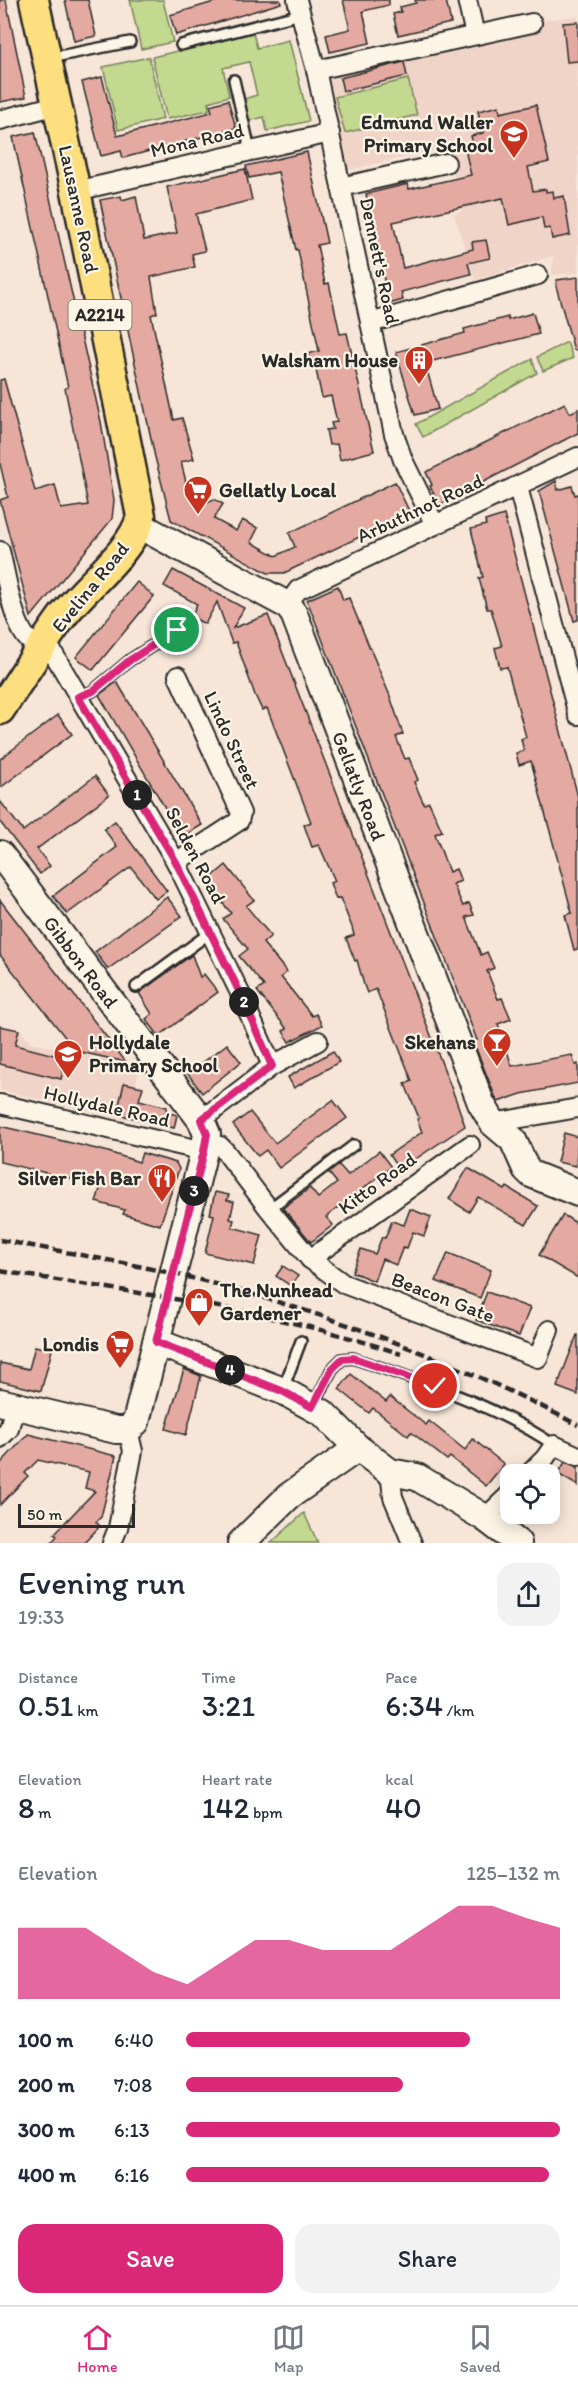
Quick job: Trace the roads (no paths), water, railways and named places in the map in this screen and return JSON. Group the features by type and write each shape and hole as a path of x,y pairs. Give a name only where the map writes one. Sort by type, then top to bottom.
{"main road":[{"name":"Lausanne Road","path":"34,0 141,507 139,525"},
{"name":"Evelina Road","path":"0,710 62,616 112,561 139,525"}],"street":[{"path":"467,0 475,35"},
{"name":"Dennett's Road","path":"299,7 316,70 398,448 435,525"},
{"path":"316,70 532,23"},
{"path":"0,120 57,105"},
{"name":"Mona Road","path":"76,192 250,150 330,134"},
{"path":"341,187 446,163"},
{"path":"370,323 538,275"},
{"name":"Arbuthnot Road","path":"287,605 298,590 578,457"},
{"path":"518,487 578,715"},
{"path":"139,525 287,605"},
{"name":"Selden Road","path":"0,551 18,623 23,634 32,642 52,651 176,862 211,932 272,1066"},
{"name":"Gellatly Road","path":"287,605 294,614 474,1085 493,1123 513,1140 526,1169 531,1174 578,1193"},
{"name":"Lindo Street","path":"176,862 239,820 241,813 178,676"},
{"name":"Gibbon Road","path":"0,854 203,1138"},
{"path":"0,1438 9,1428 8,1403 116,1430 128,1430 136,1422 203,1138 272,1066 318,1041"},
{"name":"Hollydale Road","path":"0,1104 203,1138 220,1146 310,1259"},
{"path":"493,1123 578,1108"},
{"name":"Kitto Road","path":"310,1259 470,1144"},
{"name":"Beacon Gate","path":"310,1259 344,1284 538,1358 549,1330"},
{"path":"156,1342 282,1391 323,1413 358,1448 390,1472 417,1477 485,1518 518,1543"},
{"path":"119,1534 133,1451 128,1430"},
{"path":"539,1464 554,1445 578,1456"},
{"path":"241,1543 289,1496 358,1448"},
{"path":"390,1472 393,1497 412,1543"},
{"path":"485,1518 500,1504"}],"lane":[{"path":"181,45 299,7"},
{"path":"47,59 130,42"},
{"path":"234,80 250,150"},
{"path":"78,697 93,691 130,660 177,630"},
{"path":"136,987 211,932"},
{"path":"268,1209 354,1145"},
{"path":"282,1391 301,1341"},
{"path":"312,1407 332,1369 342,1359 353,1358 435,1386 490,1410 554,1445"}],"railway":[{"path":"0,1240 192,1278 292,1306 438,1359 578,1425"},
{"path":"0,1271 152,1295 252,1314 352,1338 401,1354"}],"place":[{"name":"Edmund Waller Primary School","path":"514,160"},
{"name":"Walsham House","path":"419,386"},
{"name":"Gellatly Local","path":"198,516"},
{"name":"Skehans","path":"497,1068"},
{"name":"Hollydale Primary School","path":"68,1080"},
{"name":"Silver Fish Bar","path":"162,1204"},
{"name":"The Nunhead Gardener","path":"199,1328"},
{"name":"Londis","path":"120,1370"}]}
